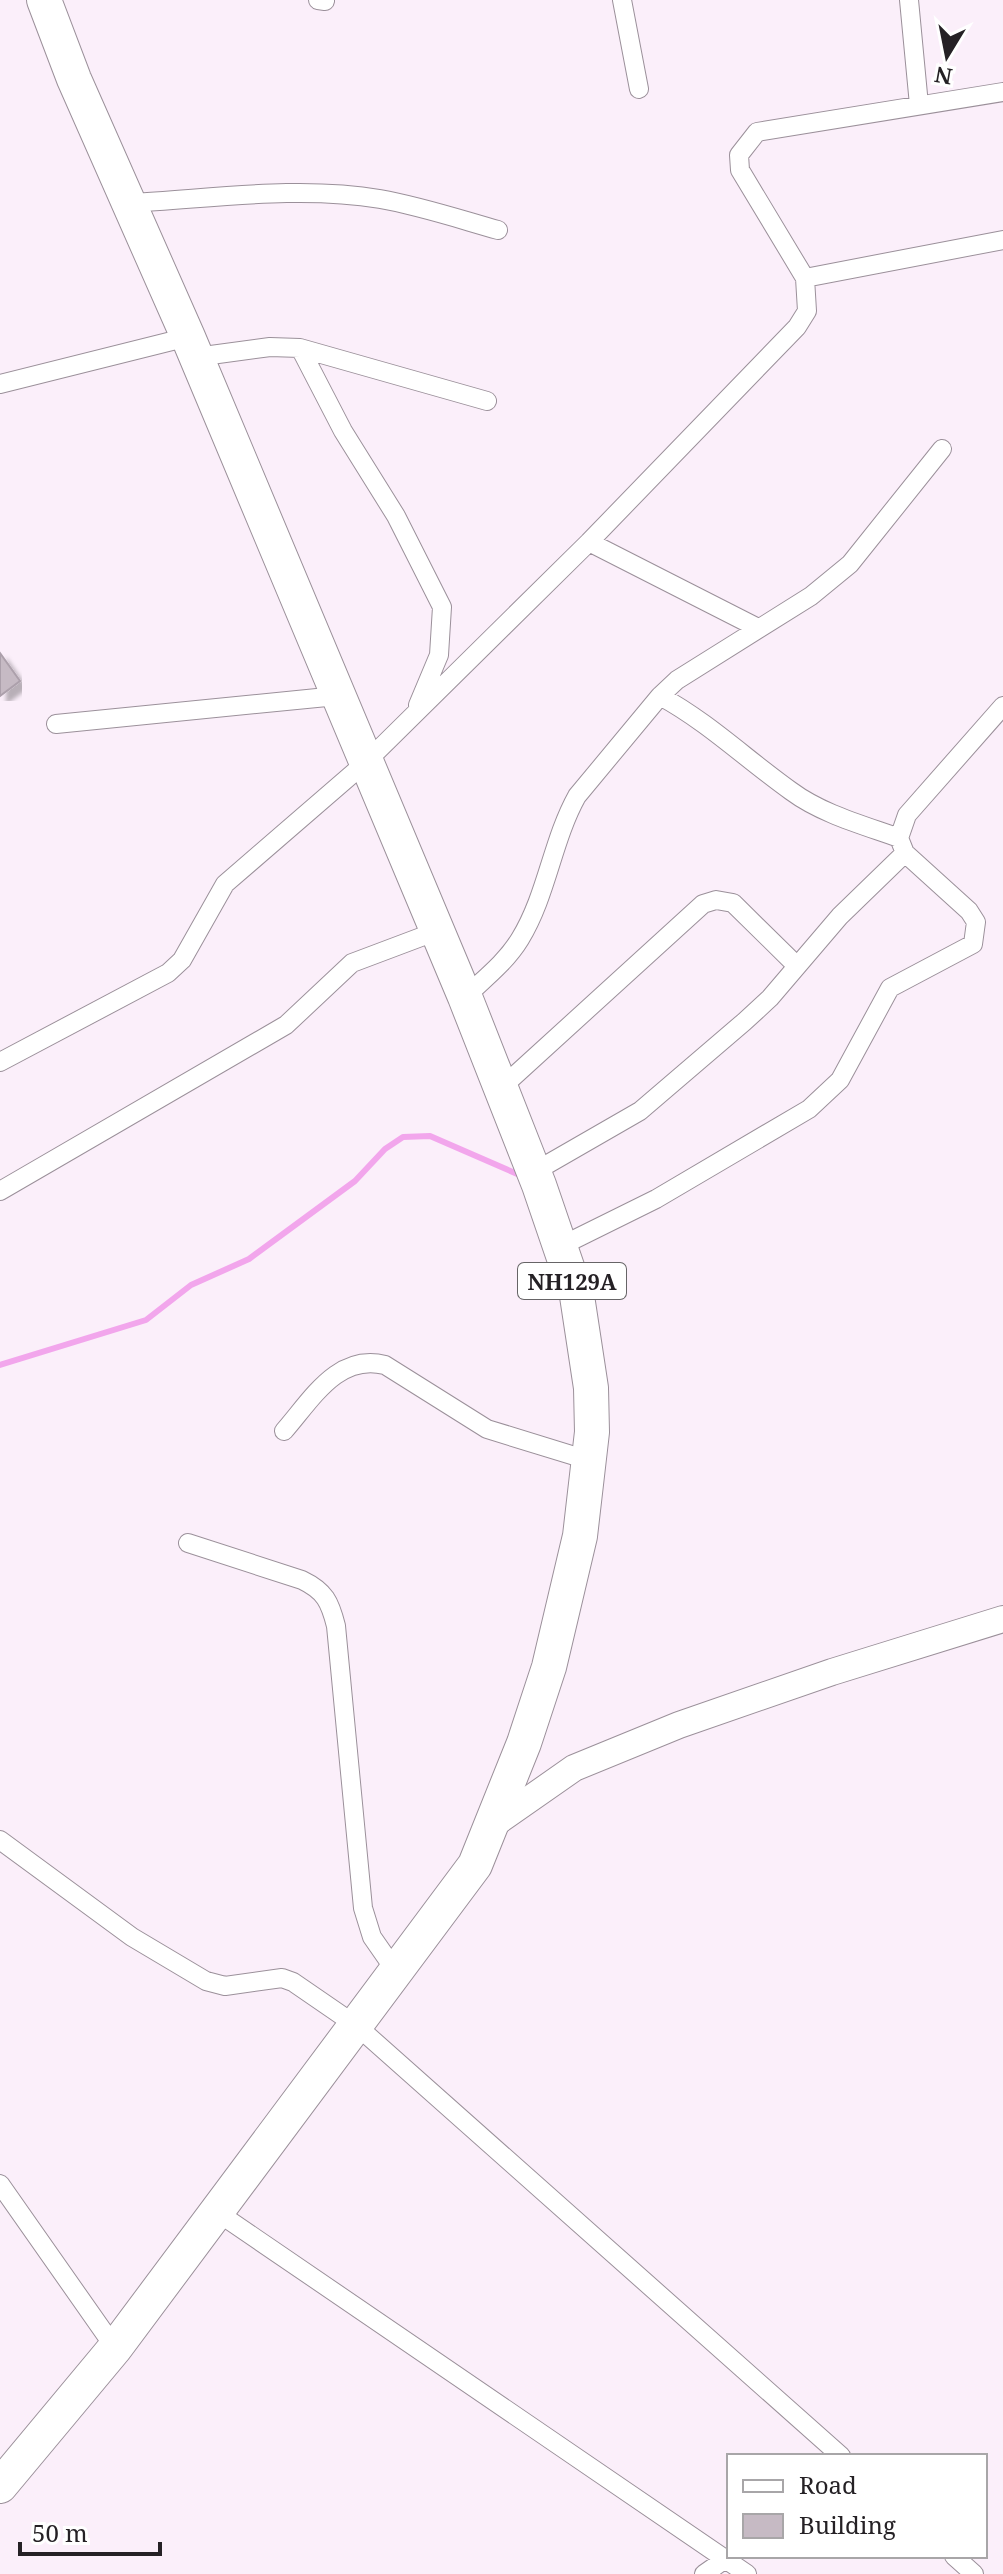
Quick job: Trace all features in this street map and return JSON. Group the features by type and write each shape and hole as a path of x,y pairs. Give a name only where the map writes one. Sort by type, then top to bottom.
{"highway":[{"name":"NH129A","path":"0,2486 115,2348 475,1865 494,1824 549,1667 580,1536 591,1461 591,1388 577,1296 534,1172 465,997 44,0"}],"street":[{"path":"318,0 325,1"},
{"path":"622,0 639,89"},
{"path":"909,0 919,105"},
{"path":"0,1062 168,973 182,960 225,884 365,763 589,542 797,327 807,311 805,278 740,170 739,155 757,132 1003,92"},
{"path":"129,203 310,194 347,196 399,203 498,230"},
{"path":"805,278 1003,240"},
{"path":"0,384 192,347 300,348 487,401"},
{"path":"300,348 343,431 396,516 442,607 439,655 414,715"},
{"path":"465,997 519,942 535,909 567,814 577,796 660,696 699,664 811,596 850,564 942,449"},
{"path":"589,542 758,628"},
{"path":"56,724 337,696"},
{"path":"561,1246 656,1199 809,1109 840,1080 890,988 973,944 976,922 969,911 902,846 792,792 700,718 660,696"},
{"path":"534,1172 640,1111 744,1022 902,846 907,815 1003,706"},
{"path":"501,1088 703,904 716,900 733,903 797,966"},
{"path":"0,1191 286,1025 352,963 437,931"},
{"path":"284,1431 340,1370 356,1362 370,1361 385,1365 487,1429 591,1461"},
{"path":"188,1543 302,1580 320,1588 330,1604 336,1626 363,1908 372,1937 397,1973"},
{"path":"494,1824 574,1768 679,1725 832,1672 1003,1619"},
{"path":"0,1840 132,1937 206,1981 225,1986 282,1978 293,1982 357,2026 839,2454"},
{"path":"0,2184 115,2348"},
{"path":"217,2212 747,2574"},
{"path":"956,2558 974,2574"},
{"path":"704,2574 724,2560"}],"building":[{"path":"0,653 20,681 0,696"}],"waterway":[{"path":"0,1365 146,1320 191,1285 249,1259 355,1181 385,1149 403,1137 430,1136 522,1176"}]}
